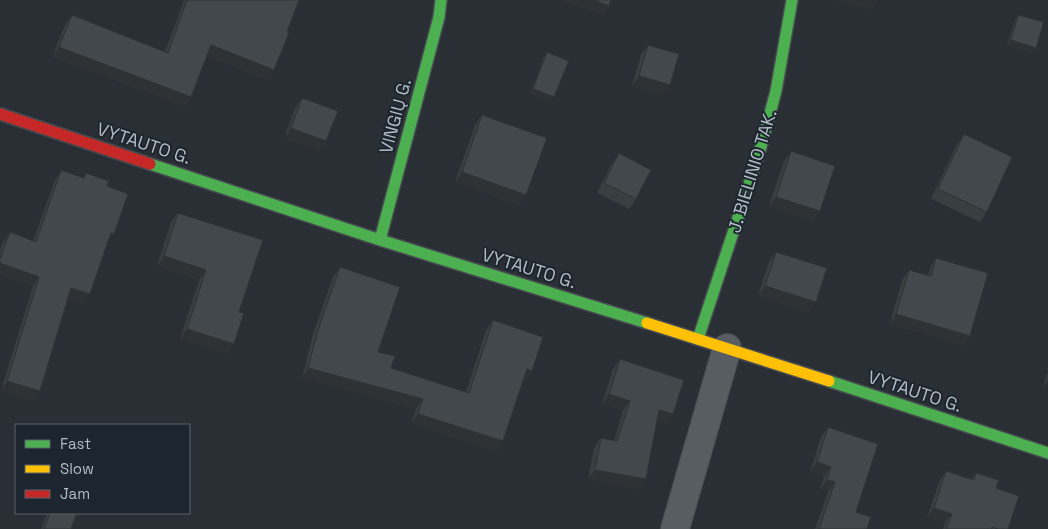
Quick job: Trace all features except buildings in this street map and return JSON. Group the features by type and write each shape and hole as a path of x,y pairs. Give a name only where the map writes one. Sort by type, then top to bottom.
{"street":[{"name":"VINGIŲ G.","path":"380,240 439,17 441,0"},
{"name":"J. BIELINIO TAK.","path":"698,339 761,145 776,91 792,0"},
{"name":"VYTAUTO G.","path":"0,114 380,240 728,348 1048,453"},
{"path":"675,529 728,348"}],"traffic: fast":[{"path":"380,240 439,17 441,0"},
{"path":"698,339 759,154 776,91 792,0"},
{"path":"150,164 380,240 647,323"},
{"path":"829,381 1048,453"}],"traffic: slow":[{"path":"647,323 829,381"}],"traffic: jam":[{"path":"0,114 150,164"}]}
